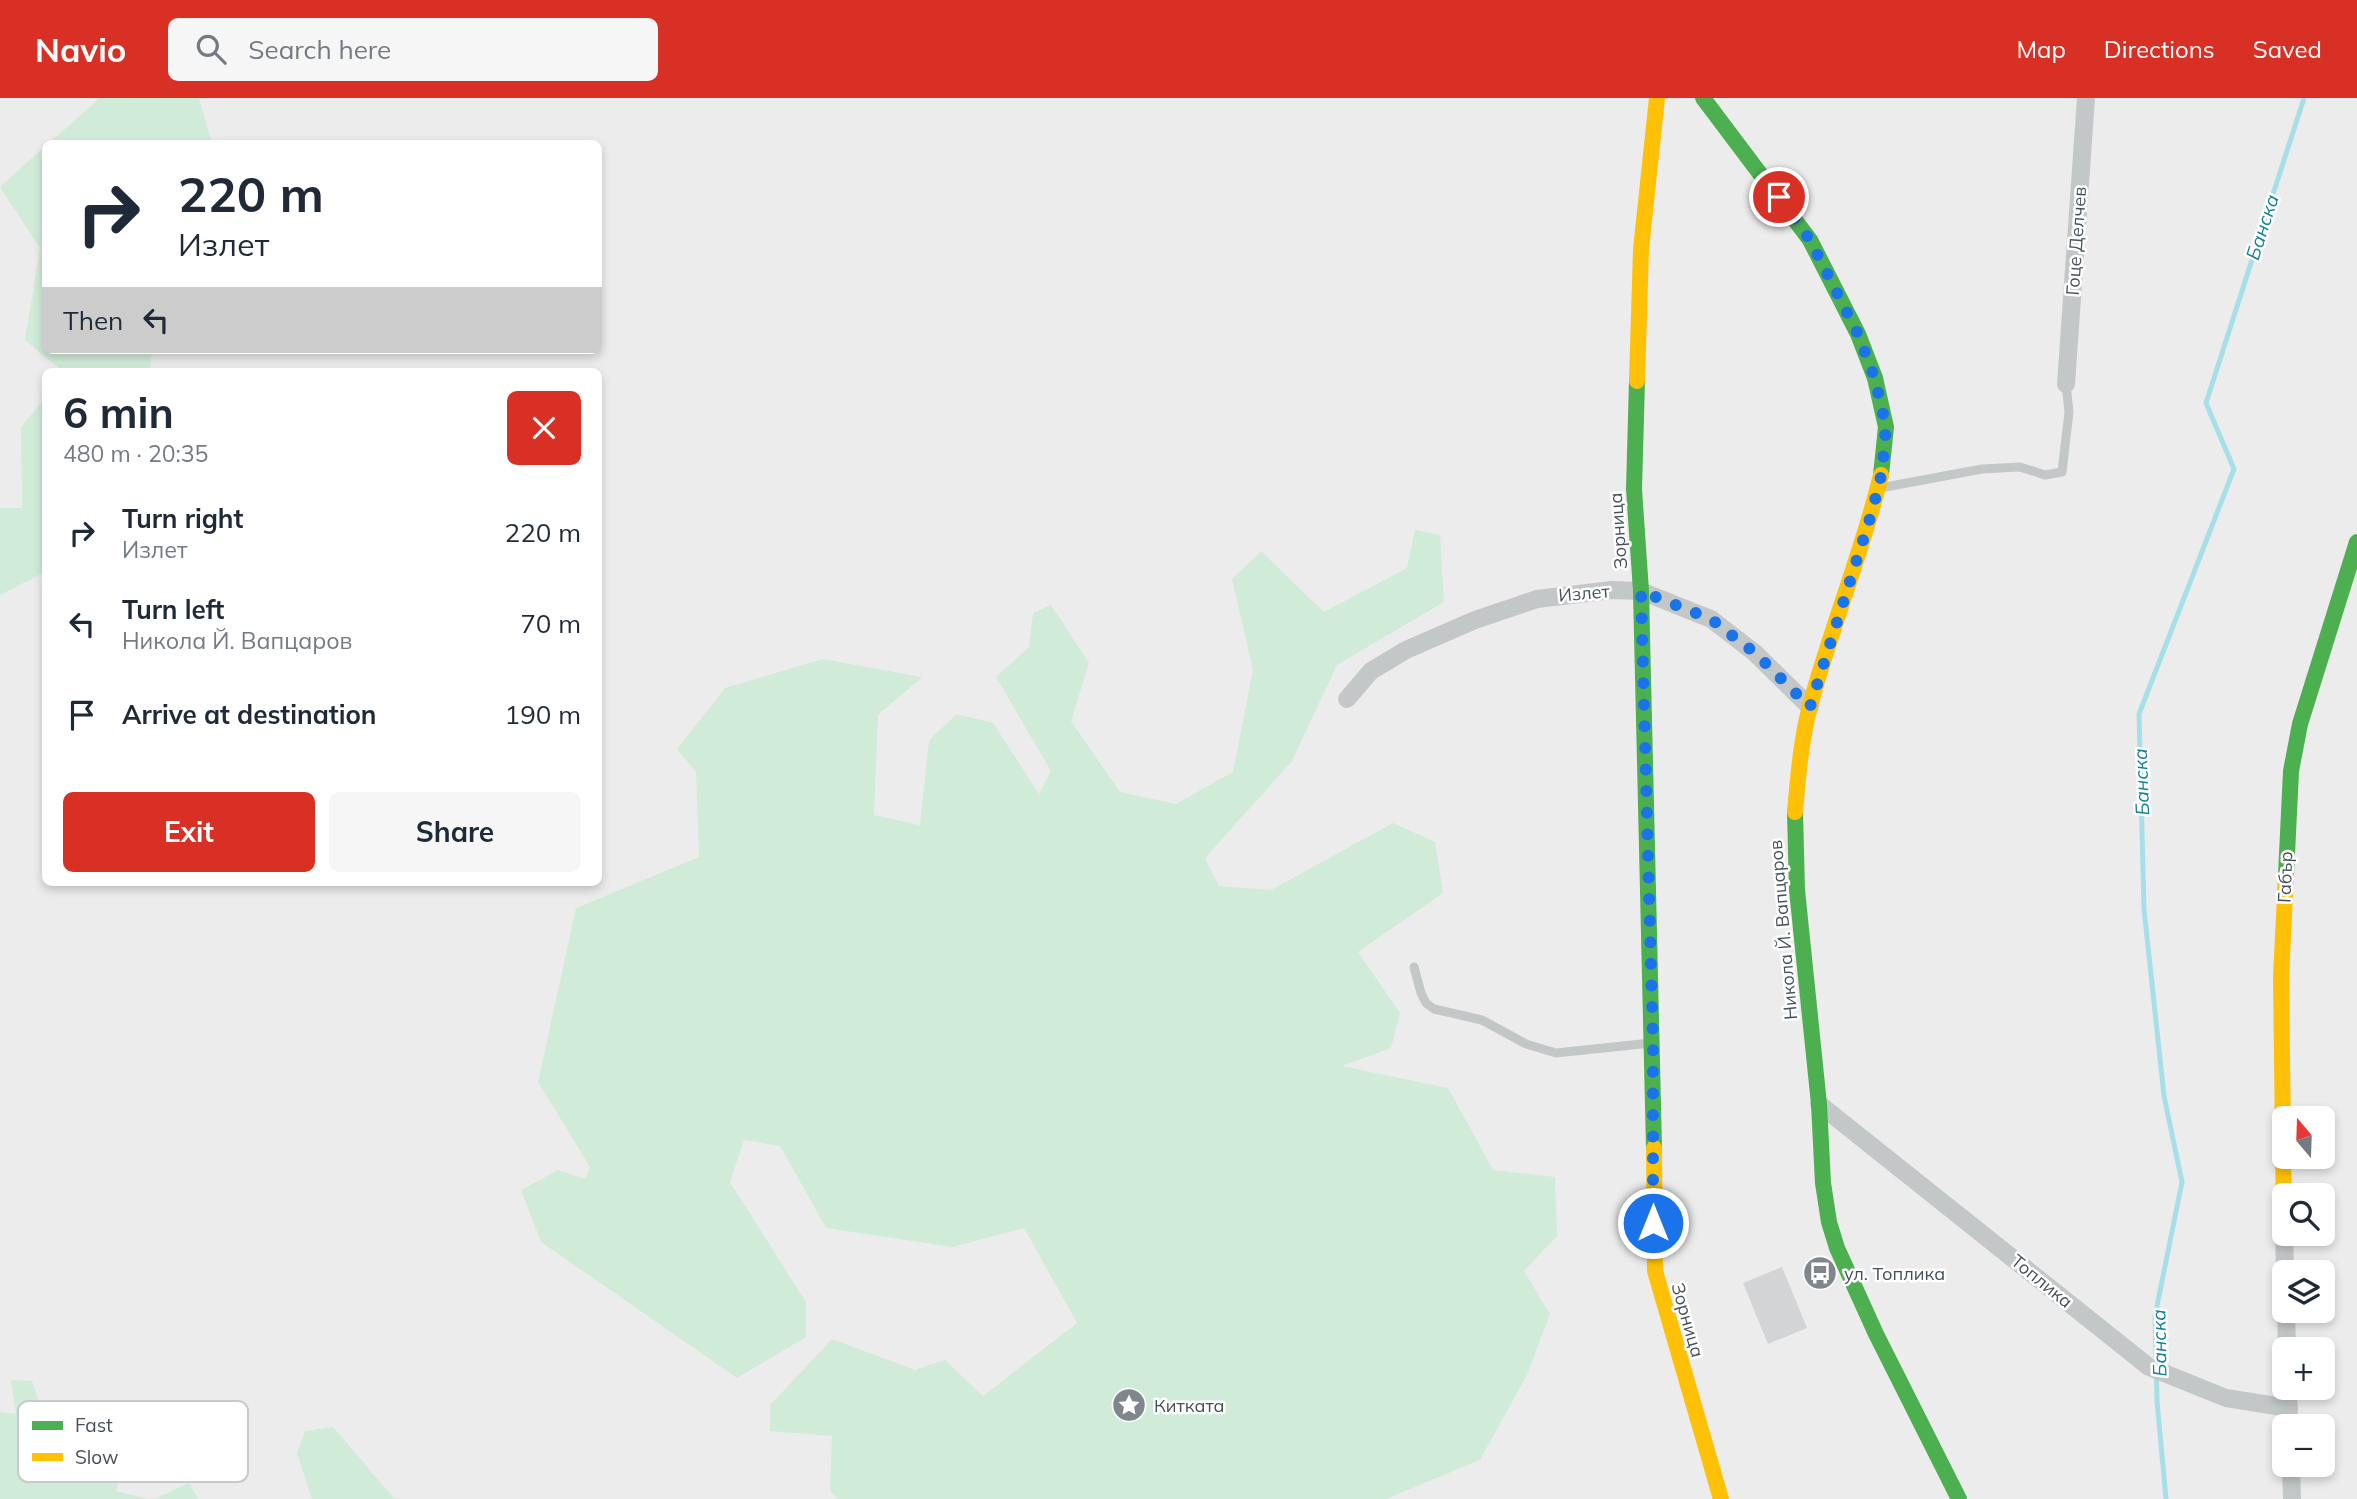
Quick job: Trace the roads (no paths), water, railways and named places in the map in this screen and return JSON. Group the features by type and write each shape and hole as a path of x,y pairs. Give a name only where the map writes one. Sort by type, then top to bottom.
{"street":[{"name":"Зорница","path":"1657,98 1641,249 1634,489 1641,591 1653,1043 1655,1271 1721,1499"},
{"name":"Никола Й. Вапцаров","path":"1703,98 1810,240 1858,334 1875,379 1886,427 1878,488 1810,707 1799,767 1794,822 1797,890 1819,1104 1823,1183 1829,1222 1837,1248 1876,1334 1959,1499"},
{"name":"Гоце Делчев","path":"2066,384 2087,98"},
{"name":"Габър","path":"2283,1183 2280,977 2291,771 2300,724 2357,542"},
{"name":"Излет","path":"1347,699 1371,671 1406,650 1475,621 1537,599 1612,590 1641,591 1711,619 1755,653 1810,707"},
{"name":"Топлика","path":"1819,1104 2156,1371 2226,1398 2289,1408"},
{"path":"2289,1400 2289,1414"},
{"path":"2291,1477 2292,1499"}],"lane":[{"path":"1878,488 1982,469 2020,467 2045,475 2062,472 2068,412 2066,384"},
{"path":"1415,967 1421,993 1426,1003 1434,1009 1482,1020 1526,1044 1556,1053 1653,1043"}],"waterway":[{"name":"Банска","path":"2166,1499 2157,1401 2155,1316 2182,1182 2164,1096 2144,909 2139,714 2234,469 2206,403 2304,98"}],"place":[{"name":"ул. Топлика","path":"1820,1273"},
{"name":"Китката","path":"1129,1405"}]}
